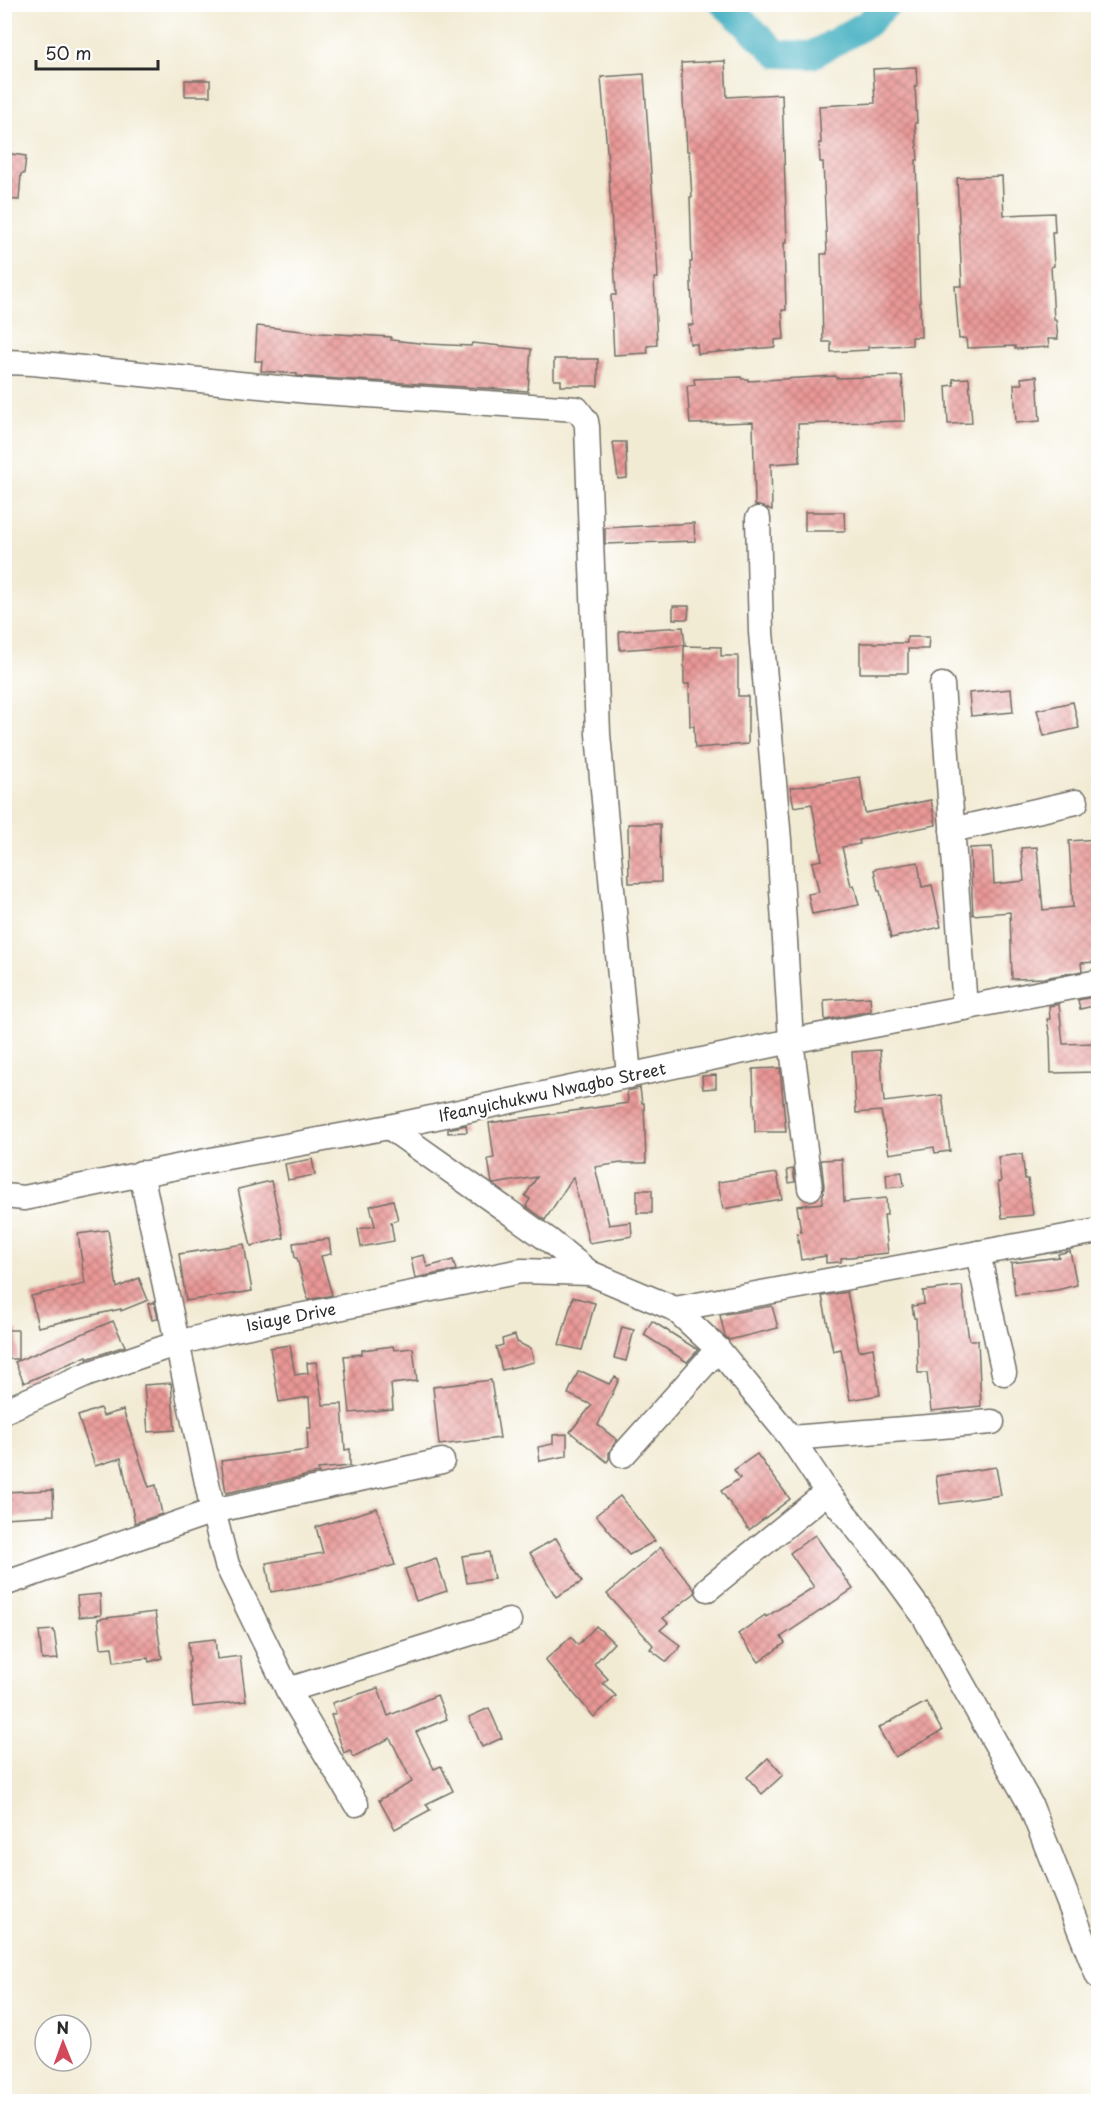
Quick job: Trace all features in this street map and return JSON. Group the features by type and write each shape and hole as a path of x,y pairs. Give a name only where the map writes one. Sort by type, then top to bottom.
{"street":[{"path":"4,362 308,391 577,409 587,427 598,734 628,1076"},
{"path":"758,519 761,632 779,840 791,1041 810,1188"},
{"path":"942,685 965,1008"},
{"path":"951,830 1076,802"},
{"name":"Ifeanyichukwu Nwagbo Street","path":"4,1196 24,1198 141,1173 388,1127 791,1041 1098,982"},
{"path":"388,1127 550,1241 590,1273 675,1309 718,1349 790,1438 827,1492 886,1564 924,1616 1030,1804 1098,1976"},
{"path":"141,1173 213,1511 227,1565 288,1689 356,1804"},
{"path":"675,1309 1098,1231"},
{"path":"978,1253 1004,1373"},
{"name":"Isiaye Drive","path":"4,1411 88,1374 178,1343 225,1330 521,1271 590,1273"},
{"path":"623,1455 718,1349"},
{"path":"790,1438 992,1422"},
{"path":"4,1584 213,1511 442,1461"},
{"path":"708,1588 827,1492"},
{"path":"288,1689 509,1621"}],"building":[{"path":"725,61 727,97 782,94 787,243 784,243 786,310 782,310 784,339 775,340 775,347 698,354 697,344 690,344 688,325 693,325 690,262 692,262 690,197 692,197 681,63"},
{"path":"916,67 917,123 915,123 918,160 916,160 921,337 912,337 912,345 831,352 831,342 823,342 821,254 827,254 823,162 820,162 819,106 875,103 873,69"},
{"path":"644,74 658,278 654,278 657,345 647,346 648,353 614,355 611,295 616,295 601,77"},
{"path":"185,80 210,80 210,96 185,96"},
{"path":"4,153 26,156 24,174 21,174 19,200 4,199"},
{"path":"1002,176 1004,215 1054,213 1055,232 1052,232 1054,266 1051,267 1054,320 1056,320 1058,339 1048,339 1049,347 967,348 966,338 959,339 955,286 962,286 957,178"},
{"path":"257,326 320,333 391,337 391,340 428,344 471,346 472,343 531,349 528,391 309,377 261,371 262,361 255,361"},
{"path":"554,359 598,359 598,386 561,386 561,380 554,380"},
{"path":"835,376 836,378 902,376 905,421 798,424 800,462 771,464 772,510 755,505 753,422 690,424 687,386 695,385 694,379 741,377 748,381"},
{"path":"1037,376 1040,421 1016,423 1014,384 1022,384 1021,378"},
{"path":"969,378 972,423 948,424 946,386 954,385 953,379"},
{"path":"613,442 626,442 627,478 618,479"},
{"path":"805,512 844,512 845,531 805,531"},
{"path":"694,523 695,541 605,544 605,528"},
{"path":"673,606 689,606 688,619 673,619"},
{"path":"683,627 685,645 620,650 619,631"},
{"path":"907,637 929,637 928,649 908,649 908,673 860,673 860,643 907,643"},
{"path":"684,646 721,647 721,656 738,656 738,696 748,696 748,744 695,748 694,726 690,726 689,684 684,684"},
{"path":"1011,689 1013,712 971,716 969,693"},
{"path":"1073,702 1079,728 1044,736 1037,710"},
{"path":"860,777 865,813 931,800 936,825 859,840 860,844 842,847 851,886 854,885 859,905 812,914 808,894 819,892 812,862 822,860 812,804 794,807 790,788"},
{"path":"628,824 660,824 661,882 629,883"},
{"path":"1098,839 1098,962 1081,963 1082,971 1044,978 1012,979 1010,912 973,915 970,848 992,847 994,884 1024,881 1021,848 1037,847 1043,910 1073,907 1069,841"},
{"path":"918,862 922,887 932,885 941,927 891,938 874,869"},
{"path":"1098,996 1098,1005 1080,1009 1078,1000"},
{"path":"870,997 871,1011 825,1020 824,1000"},
{"path":"1059,1004 1063,1044 1096,1043 1097,1072 1051,1073 1047,1019 1050,1019 1049,1006"},
{"path":"880,1050 884,1102 942,1095 950,1151 935,1153 934,1147 889,1154 881,1111 856,1113 852,1052"},
{"path":"780,1068 786,1132 755,1132 753,1069"},
{"path":"716,1075 716,1088 703,1089 702,1076"},
{"path":"640,1088 642,1103 644,1103 646,1163 621,1163 595,1167 609,1225 631,1222 632,1236 589,1243 573,1177 545,1220 526,1206 530,1199 525,1196 537,1177 492,1183 488,1159 494,1158 489,1123 628,1103 627,1091"},
{"path":"466,1125 467,1132 448,1133 448,1129"},
{"path":"1022,1154 1033,1215 1002,1218 998,1157"},
{"path":"312,1159 315,1175 288,1180 285,1164"},
{"path":"842,1159 844,1202 886,1198 887,1215 884,1215 888,1253 841,1258 841,1262 826,1263 826,1256 801,1260 797,1233 801,1232 797,1206 822,1203 824,1186 821,1160"},
{"path":"793,1169 795,1182 789,1183 787,1170"},
{"path":"902,1172 904,1186 887,1188 886,1174"},
{"path":"777,1173 782,1199 723,1209 718,1182"},
{"path":"271,1181 284,1238 251,1246 238,1189"},
{"path":"637,1190 652,1190 652,1213 637,1213"},
{"path":"393,1200 398,1220 391,1222 394,1241 361,1247 358,1229 375,1226 370,1206"},
{"path":"108,1230 117,1288 139,1278 148,1300 121,1311 121,1309 38,1327 31,1296 85,1284 78,1234"},
{"path":"329,1239 331,1254 321,1256 332,1295 308,1300 297,1258 295,1258 293,1243"},
{"path":"244,1244 252,1291 186,1301 179,1254"},
{"path":"1070,1251 1077,1285 1015,1295 1011,1263 1059,1257 1058,1254"},
{"path":"424,1255 427,1267 453,1260 456,1270 415,1278 411,1258"},
{"path":"962,1286 969,1340 978,1340 981,1406 931,1411 927,1373 918,1373 916,1318 914,1318 912,1306 924,1304 923,1291"},
{"path":"847,1292 859,1351 873,1348 880,1395 850,1400 841,1349 833,1351 822,1296"},
{"path":"573,1297 595,1303 582,1350 559,1345"},
{"path":"154,1302 158,1319 152,1320 148,1304"},
{"path":"772,1306 778,1328 729,1340 725,1336 720,1315"},
{"path":"113,1321 125,1346 87,1359 87,1356 24,1383 15,1362"},
{"path":"652,1321 698,1350 687,1362 644,1335"},
{"path":"622,1327 634,1330 626,1361 614,1358"},
{"path":"4,1330 18,1330 18,1359 4,1359"},
{"path":"515,1335 517,1342 531,1349 534,1362 502,1370 496,1347 503,1345 502,1339"},
{"path":"290,1345 295,1375 308,1373 307,1363 316,1362 323,1405 342,1404 345,1450 350,1449 350,1466 318,1469 319,1473 226,1493 221,1461 308,1450 307,1428 311,1428 309,1397 279,1402 270,1348"},
{"path":"393,1346 394,1350 413,1348 417,1381 391,1384 393,1409 350,1413 344,1356 362,1354 362,1350"},
{"path":"578,1372 583,1372 609,1384 615,1377 619,1379 598,1425 617,1440 609,1452 607,1462 570,1432 592,1405 568,1394"},
{"path":"491,1380 500,1438 439,1445 433,1387"},
{"path":"171,1383 175,1430 148,1432 144,1385"},
{"path":"100,1408 103,1416 123,1410 149,1487 156,1485 162,1514 135,1523 121,1458 95,1466 78,1416"},
{"path":"567,1434 567,1456 540,1461 538,1447 553,1444 553,1435"},
{"path":"757,1454 790,1499 749,1530 721,1491 740,1478 734,1470"},
{"path":"996,1467 1001,1495 940,1504 936,1476"},
{"path":"53,1490 54,1515 4,1518 4,1492"},
{"path":"620,1496 655,1541 629,1555 596,1515"},
{"path":"377,1508 395,1565 335,1581 271,1592 266,1563 323,1553 316,1527"},
{"path":"815,1535 853,1589 781,1637 785,1643 759,1662 738,1634 765,1615 766,1617 814,1587 790,1553"},
{"path":"556,1538 582,1582 556,1597 530,1553"},
{"path":"661,1547 695,1593 663,1618 668,1623 660,1630 681,1646 667,1662 650,1649 653,1645 607,1594"},
{"path":"489,1552 494,1579 467,1583 462,1556"},
{"path":"436,1558 447,1591 416,1601 405,1569"},
{"path":"100,1594 101,1615 79,1617 77,1596"},
{"path":"155,1612 162,1658 149,1662 148,1658 114,1662 112,1647 101,1648 98,1619"},
{"path":"596,1626 614,1643 594,1664 608,1679 603,1683 616,1696 594,1717 545,1660 571,1637 578,1645"},
{"path":"54,1630 58,1659 42,1660 39,1631"},
{"path":"215,1639 217,1659 240,1656 246,1701 193,1707 188,1642"},
{"path":"378,1688 388,1716 437,1695 447,1719 416,1732 434,1769 441,1766 453,1791 426,1804 430,1810 395,1829 379,1800 412,1782 390,1738 353,1757 350,1750 344,1753 331,1715 336,1713 332,1703"},
{"path":"926,1702 942,1731 895,1757 878,1728"},
{"path":"489,1708 502,1738 482,1747 469,1717"},
{"path":"768,1758 783,1775 762,1794 747,1777"}],"waterway":[{"path":"724,4 778,54 812,55 867,24 887,4"}]}
